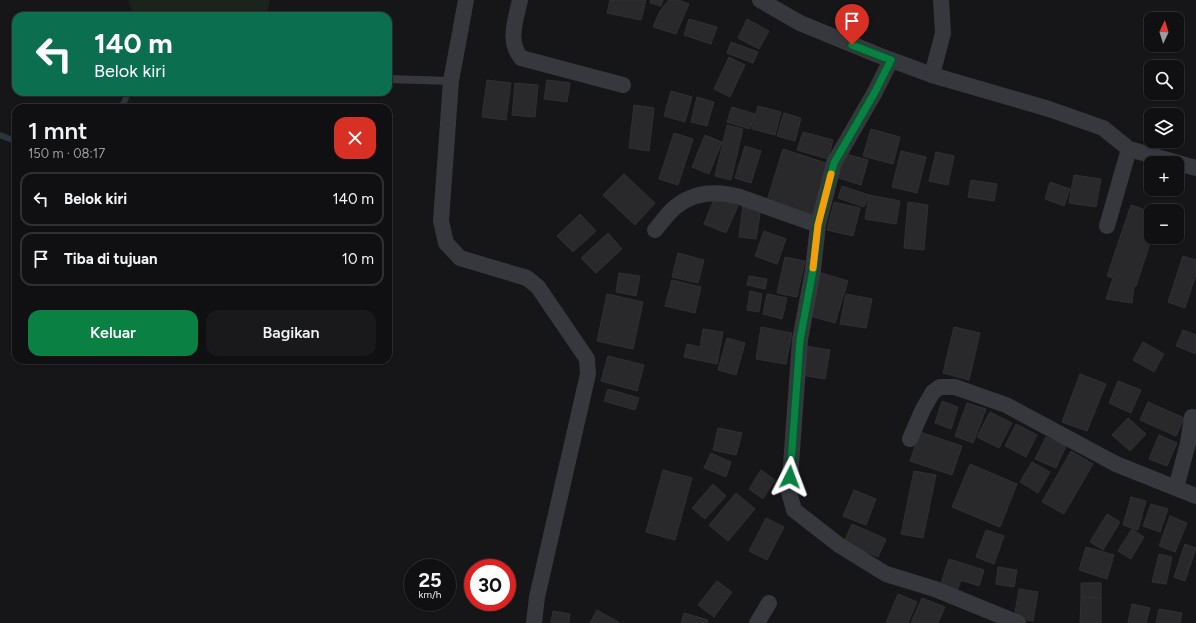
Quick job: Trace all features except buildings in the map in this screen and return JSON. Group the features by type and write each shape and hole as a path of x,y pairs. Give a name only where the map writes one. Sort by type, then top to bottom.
{"street":[{"path":"466,0 451,81 441,221 446,243 460,258 527,278 538,287 587,359 588,374 537,597 534,623"},
{"path":"520,0 513,35 516,52 521,58 623,85"},
{"path":"760,0 800,23 891,60 932,75 1048,109 1103,128 1129,149 1196,168"},
{"path":"932,75 943,33 941,0"},
{"path":"891,60 875,92 834,163 818,225 813,270 800,340 789,492 794,510 839,546 886,574 935,589 1018,623"},
{"path":"1108,226 1129,149"},
{"path":"655,230 678,205 696,196 713,192 740,197 818,225"},
{"path":"910,439 923,409 933,392 940,386 955,387 1006,405 1116,464 1196,496"},
{"path":"1176,488 1188,444 1192,417"},
{"path":"757,623 769,603"}],"lane":[{"path":"392,79 451,81"}],"shaded area":[{"path":"128,0 270,0 267,12 132,12"}],"waterway":[{"path":"123,104 127,96"},
{"path":"0,135 12,139"}],"slow traffic":[{"path":"813,268 818,225 831,174"}],"route":[{"path":"790,477 800,340 813,270 818,225 834,163 875,92 891,60 852,45"}]}
